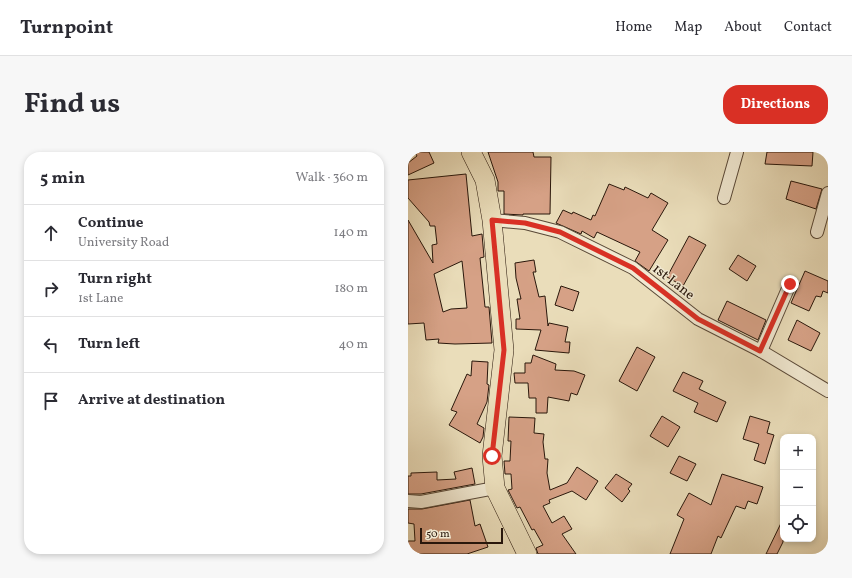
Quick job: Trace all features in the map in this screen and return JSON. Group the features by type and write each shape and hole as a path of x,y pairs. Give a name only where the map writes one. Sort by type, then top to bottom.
{"main road":[{"path":"471,152 485,180 492,220 504,350 492,456 495,488 527,554"}],"street":[{"path":"724,198 737,152"},
{"path":"818,232 828,193"},
{"name":"1st Lane","path":"492,220 525,223 560,232 633,268 698,319 760,351 828,391"},
{"path":"760,351 790,284"},
{"path":"408,501 420,502 495,488"}],"building":[{"path":"415,152 429,152 434,163 408,175 408,163 417,156"},
{"path":"488,152 533,152 534,157 551,157 550,214 504,214 504,191 498,191 498,182"},
{"path":"767,152 813,152 812,166 765,164"},
{"path":"466,174 472,236 482,234 484,257 480,258 485,307 489,307 492,343 438,343 439,339 426,340 424,323 408,324 408,220 433,263 432,245 437,244 435,226 430,226 429,222 408,198 408,180","holes":["462,261 467,308 451,309 443,312 434,274"]},
{"path":"791,181 822,189 816,209 786,199"},
{"path":"609,184 624,190 625,187 648,198 651,193 668,203 652,230 668,240 649,271 635,261 640,252 597,232 594,238 582,231 581,234 556,223 563,210 572,214 573,212 591,220 593,215 595,216"},
{"path":"689,236 706,245 683,286 667,277"},
{"path":"738,255 756,266 747,281 729,269"},
{"path":"534,260 536,272 533,272 539,297 545,296 548,326 549,323 568,327 565,342 570,342 569,353 535,350 541,330 516,329 516,319 520,319 517,299 521,299 516,278 515,263"},
{"path":"805,271 828,281 828,293 823,291 821,297 816,296 809,311 791,303"},
{"path":"561,286 579,292 573,311 555,305"},
{"path":"727,301 766,320 758,340 718,320"},
{"path":"797,320 820,333 811,351 788,340"},
{"path":"637,347 655,357 637,391 619,381"},
{"path":"533,355 556,364 555,370 574,371 585,375 577,395 571,393 569,401 548,397 547,413 536,413 536,398 529,398 528,383 515,383 514,373 525,373 525,363 531,363"},
{"path":"472,361 488,362 487,384 489,385 487,402 477,424 484,428 483,437 480,443 449,425 457,412 451,410 467,374 471,376"},
{"path":"683,372 703,381 699,389 726,402 717,422 694,412 698,403 673,391"},
{"path":"662,416 680,427 668,447 650,436"},
{"path":"750,416 770,422 767,433 774,435 765,464 754,460 759,444 743,439"},
{"path":"509,417 535,418 534,433 544,434 543,442 545,459 548,459 547,473 550,490 567,483 577,467 598,481 586,500 572,491 549,500 550,503 543,506 552,523 564,516 572,529 562,534 576,554 538,554 536,548 543,545 534,529 532,530 520,507 517,508 508,490 512,489 511,474 505,474 504,461 510,461 511,441 508,441"},
{"path":"679,456 696,464 687,481 670,473"},
{"path":"472,468 475,484 421,494 408,494 408,476 411,476 411,473 437,472 437,480 456,479 454,472"},
{"path":"616,474 632,484 628,489 630,491 622,502 605,488"},
{"path":"722,474 763,487 757,504 748,501 745,509 736,506 721,538 718,536 711,554 670,554 684,519 677,515 689,493 711,505"},
{"path":"470,500 475,526 480,524 488,547 467,554 408,554 408,541 415,541 414,524 408,523 408,509 422,509"},
{"path":"780,525 780,542 783,542 777,554 766,554"}],"route":[{"path":"492,456 504,350 492,220 525,223 560,232 633,268 698,319 760,351 790,284"}]}
